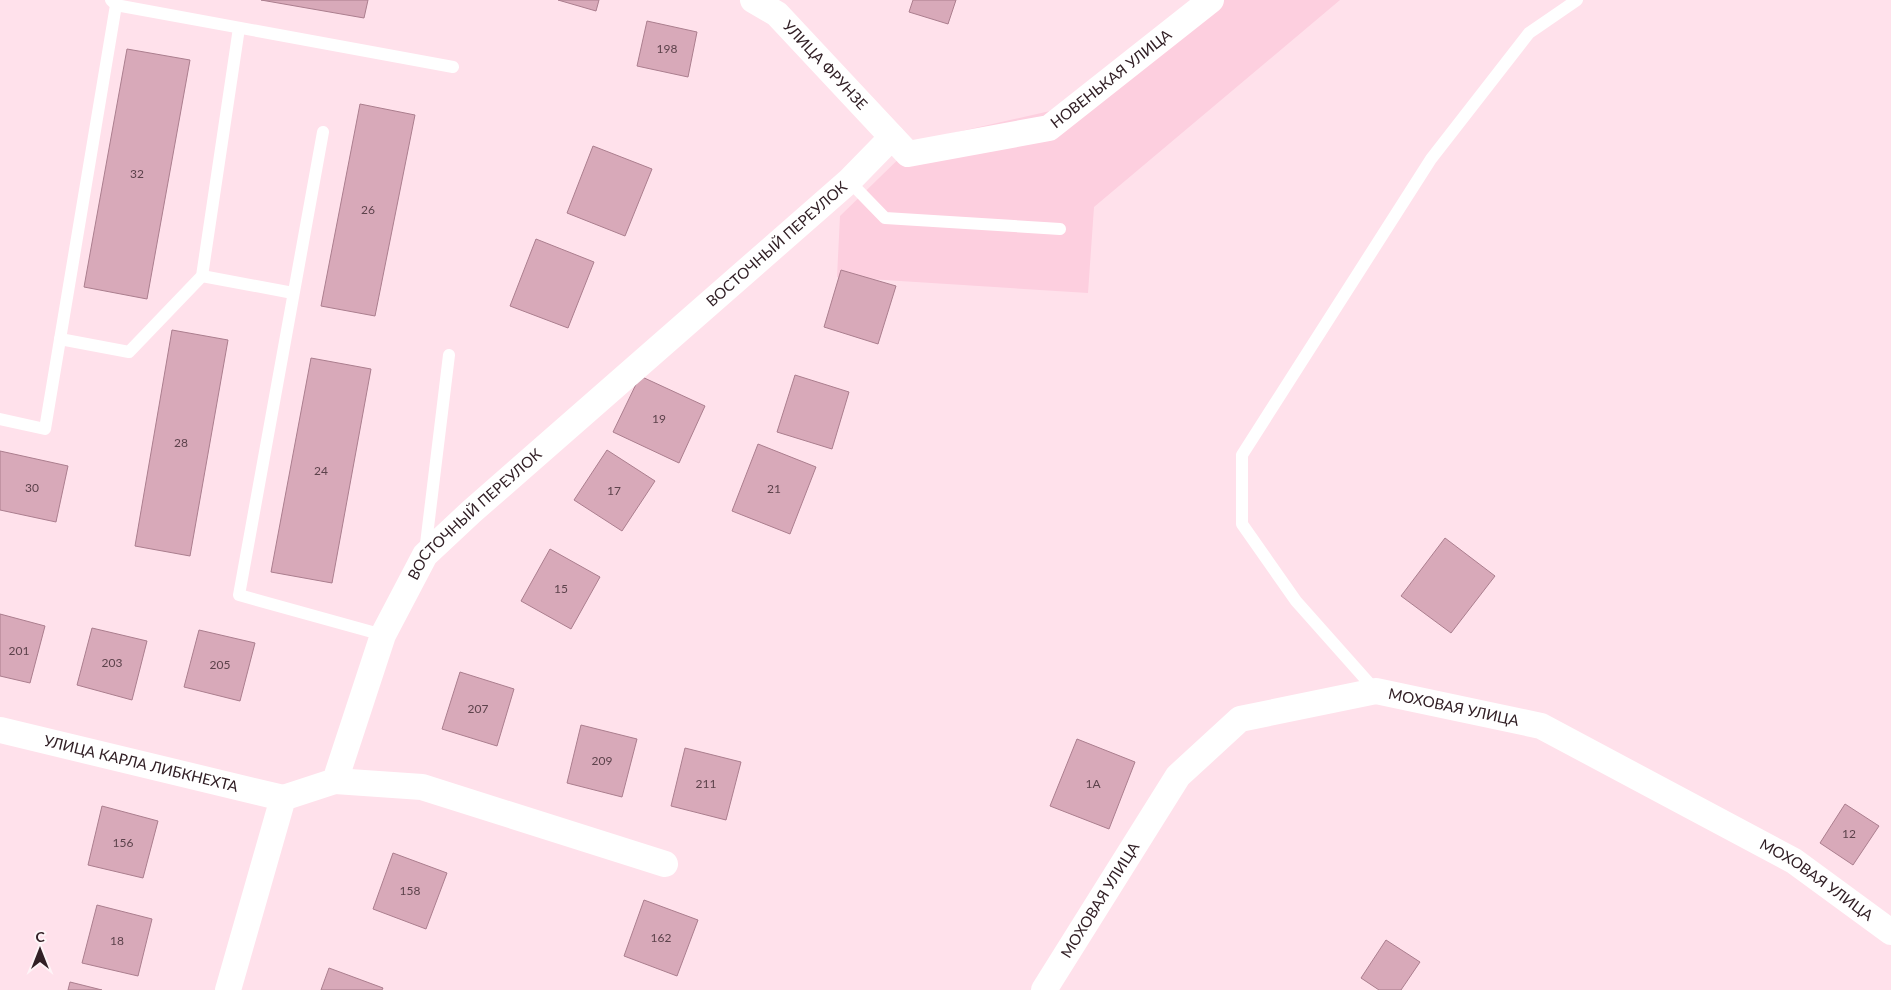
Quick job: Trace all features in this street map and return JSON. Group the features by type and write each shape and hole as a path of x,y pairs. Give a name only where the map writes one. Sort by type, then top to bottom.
{"street":[{"name":"УЛИЦА ФРУНЗЕ","path":"753,0 777,14 892,137"},
{"name":"НОВЕНЬКАЯ УЛИЦА","path":"892,137 908,154 1049,128 1211,0"},
{"name":"ВОСТОЧНЫЙ ПЕРЕУЛОК","path":"335,781 382,635 425,554 849,180 892,137"},
{"name":"МОХОВАЯ УЛИЦА","path":"1044,990 1178,776 1240,719 1376,691 1541,726 1794,861 1891,932"},
{"name":"УЛИЦА КАРЛА ЛИБКНЕХТА","path":"0,730 283,798"},
{"path":"228,990 283,798 335,781 422,787 665,864"}],"lane":[{"path":"1376,691 1296,601 1242,524 1242,455 1431,159 1529,33 1577,0"},
{"path":"0,419 45,429 113,2 239,28 453,67"},
{"path":"60,339 129,352 202,276 239,28"},
{"path":"323,132 238,595 382,635"},
{"path":"849,180 886,218 1060,229"},
{"path":"202,276 293,293"},
{"path":"425,554 449,355"}],"shaded area":[{"path":"1200,0 1340,0 1094,207 1088,293 837,277 840,216 917,141 1072,106"}],"building":[{"path":"261,0 368,0 364,18"},
{"path":"558,0 599,0 596,11"},
{"path":"913,0 956,0 948,24 909,12"},
{"path":"647,21 697,32 688,77 637,66"},
{"path":"127,49 190,60 147,299 84,287"},
{"path":"360,104 415,115 375,316 321,306"},
{"path":"593,146 652,169 625,236 567,213"},
{"path":"536,239 594,262 568,328 510,306"},
{"path":"841,270 896,286 878,344 824,327"},
{"path":"172,330 228,340 190,556 135,546"},
{"path":"311,358 371,369 332,583 271,572"},
{"path":"795,375 849,392 832,449 777,432"},
{"path":"640,376 705,406 679,463 613,432"},
{"path":"758,444 816,467 790,534 732,511"},
{"path":"607,450 655,481 622,531 574,500"},
{"path":"0,451 68,466 56,522 0,510"},
{"path":"1445,538 1495,576 1451,633 1401,596"},
{"path":"550,549 600,577 571,629 521,601"},
{"path":"0,614 45,626 30,683 0,676"},
{"path":"92,628 147,641 132,700 77,685"},
{"path":"199,630 255,643 240,701 184,687"},
{"path":"460,672 514,689 497,746 442,729"},
{"path":"581,725 637,739 622,797 567,783"},
{"path":"1077,739 1135,762 1109,829 1050,806"},
{"path":"685,748 741,762 726,820 671,806"},
{"path":"1845,804 1879,826 1853,865 1820,843"},
{"path":"102,806 158,821 143,878 88,865"},
{"path":"393,853 447,873 426,929 373,909"},
{"path":"644,900 698,920 677,976 624,956"},
{"path":"97,905 152,919 138,976 82,963"},
{"path":"1386,940 1420,962 1401,990 1379,990 1361,978"},
{"path":"329,968 383,988 382,990 321,990"},
{"path":"70,982 102,990 68,990"}]}
